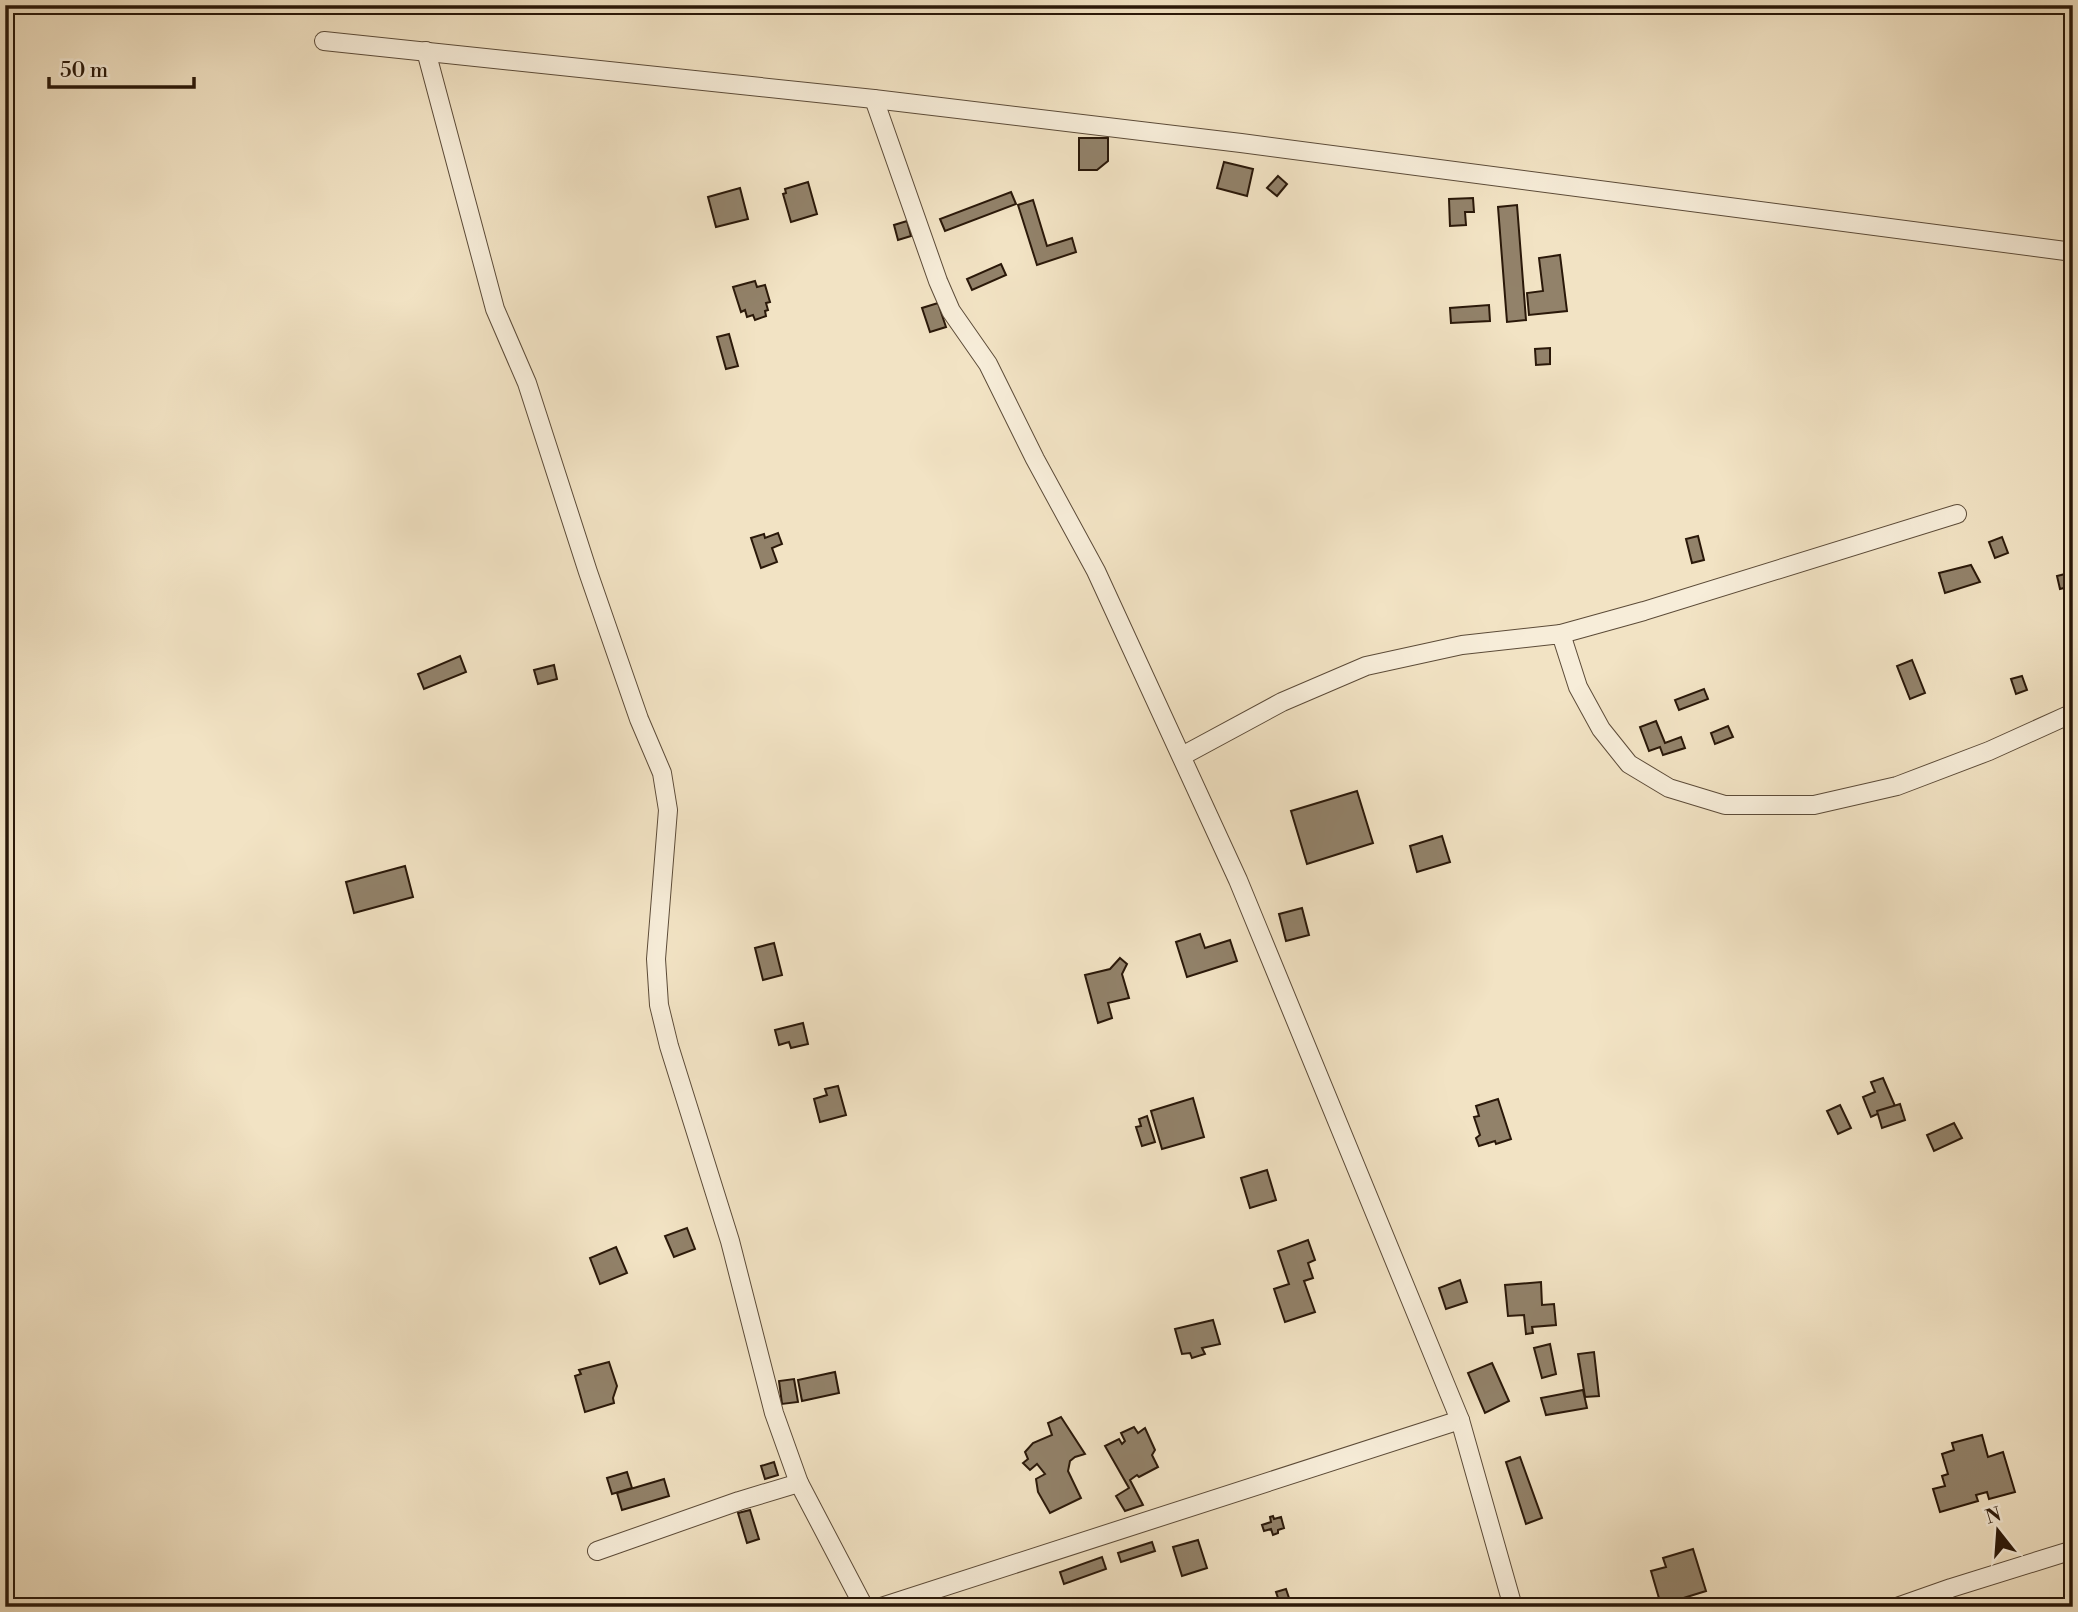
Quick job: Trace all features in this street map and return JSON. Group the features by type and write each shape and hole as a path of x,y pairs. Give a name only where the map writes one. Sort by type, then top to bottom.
{"street":[{"path":"324,41 874,99 1227,141 2073,252"},
{"path":"426,51 495,309 527,383 588,572 639,719 662,774 668,810 656,960 659,1005 669,1046 730,1241 774,1413 799,1483 864,1607"},
{"path":"874,99 951,311 988,364 1035,459 1096,571 1238,880 1460,1420 1513,1607"},
{"path":"1182,756 1282,702 1366,666 1462,645 1560,634 1644,611 1957,514"},
{"path":"1560,634 1578,687 1601,729 1629,764 1669,788 1725,805 1815,805 1897,786 1989,751 2073,713"},
{"path":"881,1607 1460,1420"},
{"path":"597,1551 728,1504 799,1483"},
{"path":"1897,1607 2073,1550"}],"building":[{"path":"1079,138 1108,138 1108,161 1097,170 1079,170"},
{"path":"1224,162 1253,169 1247,196 1217,188"},
{"path":"1278,176 1287,184 1277,196 1267,188"},
{"path":"808,182 817,214 791,222 783,194 786,193 785,189"},
{"path":"740,188 748,219 716,227 708,197"},
{"path":"1011,192 1016,204 945,231 940,219"},
{"path":"1473,198 1474,212 1465,212 1466,225 1450,226 1449,199"},
{"path":"1033,200 1047,246 1072,238 1076,252 1037,265 1018,205"},
{"path":"1517,205 1526,320 1507,322 1498,207"},
{"path":"907,221 911,236 898,240 894,225"},
{"path":"1560,255 1567,311 1529,315 1527,293 1543,291 1539,258"},
{"path":"1001,264 1006,275 972,290 967,279"},
{"path":"755,281 757,287 765,285 770,302 766,303 766,316 755,320 753,315 747,317 745,310 741,312 733,287"},
{"path":"938,303 946,327 930,332 922,308"},
{"path":"1489,305 1490,321 1451,323 1450,308"},
{"path":"729,334 738,366 726,369 717,337"},
{"path":"1550,348 1550,364 1536,365 1535,349"},
{"path":"778,533 782,544 772,548 777,562 761,568 751,538 764,534 765,538"},
{"path":"1698,536 1704,560 1692,563 1686,539"},
{"path":"2002,537 2008,553 1995,558 1989,542"},
{"path":"1971,565 1980,582 1945,593 1939,573"},
{"path":"2069,573 2072,586 2060,589 2057,576"},
{"path":"460,656 466,672 424,689 418,674"},
{"path":"1912,660 1925,693 1910,699 1897,666"},
{"path":"554,665 557,679 538,684 534,670"},
{"path":"2022,676 2027,690 2016,694 2011,679"},
{"path":"1704,689 1708,699 1679,710 1675,700"},
{"path":"1656,721 1665,743 1681,737 1685,748 1663,755 1660,747 1649,751 1640,727"},
{"path":"1728,726 1733,737 1715,744 1711,733"},
{"path":"1357,791 1373,843 1307,864 1291,811"},
{"path":"1442,836 1450,862 1417,872 1410,846"},
{"path":"405,866 413,897 354,913 346,882"},
{"path":"1302,908 1309,935 1286,941 1279,914"},
{"path":"1200,934 1205,948 1230,940 1237,961 1187,977 1176,942"},
{"path":"774,943 782,975 763,980 755,948"},
{"path":"1120,958 1127,964 1122,974 1129,998 1108,1003 1112,1018 1098,1023 1085,975 1110,969"},
{"path":"803,1023 808,1044 791,1048 789,1042 779,1045 775,1030"},
{"path":"1883,1078 1895,1106 1871,1117 1863,1097 1875,1092 1871,1082"},
{"path":"838,1086 846,1115 820,1122 814,1099 827,1095 825,1089"},
{"path":"1193,1098 1204,1137 1162,1149 1151,1111"},
{"path":"1498,1099 1511,1139 1479,1146 1476,1138 1480,1135 1474,1117 1479,1116 1476,1106"},
{"path":"1900,1104 1905,1120 1882,1128 1877,1111"},
{"path":"1840,1105 1851,1128 1838,1134 1827,1111"},
{"path":"1147,1116 1155,1142 1142,1146 1136,1127 1141,1126 1139,1119"},
{"path":"1954,1123 1962,1138 1934,1151 1927,1135"},
{"path":"1267,1170 1276,1200 1250,1208 1241,1178"},
{"path":"687,1228 695,1249 674,1257 665,1236"},
{"path":"1308,1240 1315,1260 1308,1263 1313,1278 1304,1281 1315,1312 1285,1322 1274,1289 1289,1284 1278,1251"},
{"path":"616,1247 627,1273 600,1284 590,1258"},
{"path":"1460,1280 1467,1302 1446,1309 1439,1288"},
{"path":"1541,1282 1542,1305 1554,1304 1556,1325 1532,1327 1533,1333 1526,1334 1524,1315 1508,1316 1505,1285"},
{"path":"1213,1320 1220,1344 1202,1348 1205,1354 1192,1358 1190,1353 1182,1354 1175,1329"},
{"path":"1550,1344 1556,1374 1542,1378 1534,1348"},
{"path":"1594,1352 1599,1396 1585,1397 1578,1354"},
{"path":"609,1362 617,1386 614,1403 585,1412 575,1376 581,1374 579,1370"},
{"path":"1492,1363 1509,1401 1485,1413 1468,1373"},
{"path":"835,1372 839,1393 802,1401 798,1380"},
{"path":"794,1379 798,1402 782,1404 779,1381"},
{"path":"1583,1390 1587,1408 1546,1415 1541,1398"},
{"path":"1061,1417 1085,1454 1070,1461 1068,1471 1081,1498 1050,1513 1038,1492 1036,1479 1045,1474 1037,1464 1030,1470 1023,1463 1028,1459 1025,1452 1033,1443 1052,1435 1048,1423"},
{"path":"1134,1427 1138,1433 1145,1428 1155,1450 1152,1455 1158,1467 1130,1480 1143,1505 1125,1511 1116,1496 1129,1488 1105,1446 1119,1439 1122,1444 1125,1441 1121,1433"},
{"path":"1982,1435 1988,1457 2003,1452 2015,1492 1989,1499 1987,1492 1976,1495 1978,1501 1940,1512 1933,1489 1945,1486 1942,1476 1948,1474 1942,1454 1954,1450 1952,1443"},
{"path":"1520,1457 1542,1518 1526,1524 1506,1462"},
{"path":"774,1462 778,1475 765,1479 761,1466"},
{"path":"627,1472 632,1488 612,1494 607,1478"},
{"path":"664,1479 669,1496 622,1510 617,1493"},
{"path":"750,1510 759,1539 747,1543 738,1513"},
{"path":"1273,1516 1274,1519 1281,1517 1284,1528 1273,1535 1271,1529 1264,1531 1262,1525 1271,1522 1270,1517"},
{"path":"1198,1540 1207,1568 1182,1576 1173,1547"},
{"path":"1152,1542 1155,1551 1121,1562 1118,1553"},
{"path":"1693,1549 1706,1591 1661,1605 1651,1571 1666,1567 1663,1558"},
{"path":"1102,1557 1106,1569 1064,1584 1060,1572"},
{"path":"1286,1589 1292,1607 1281,1607 1276,1592"}]}
